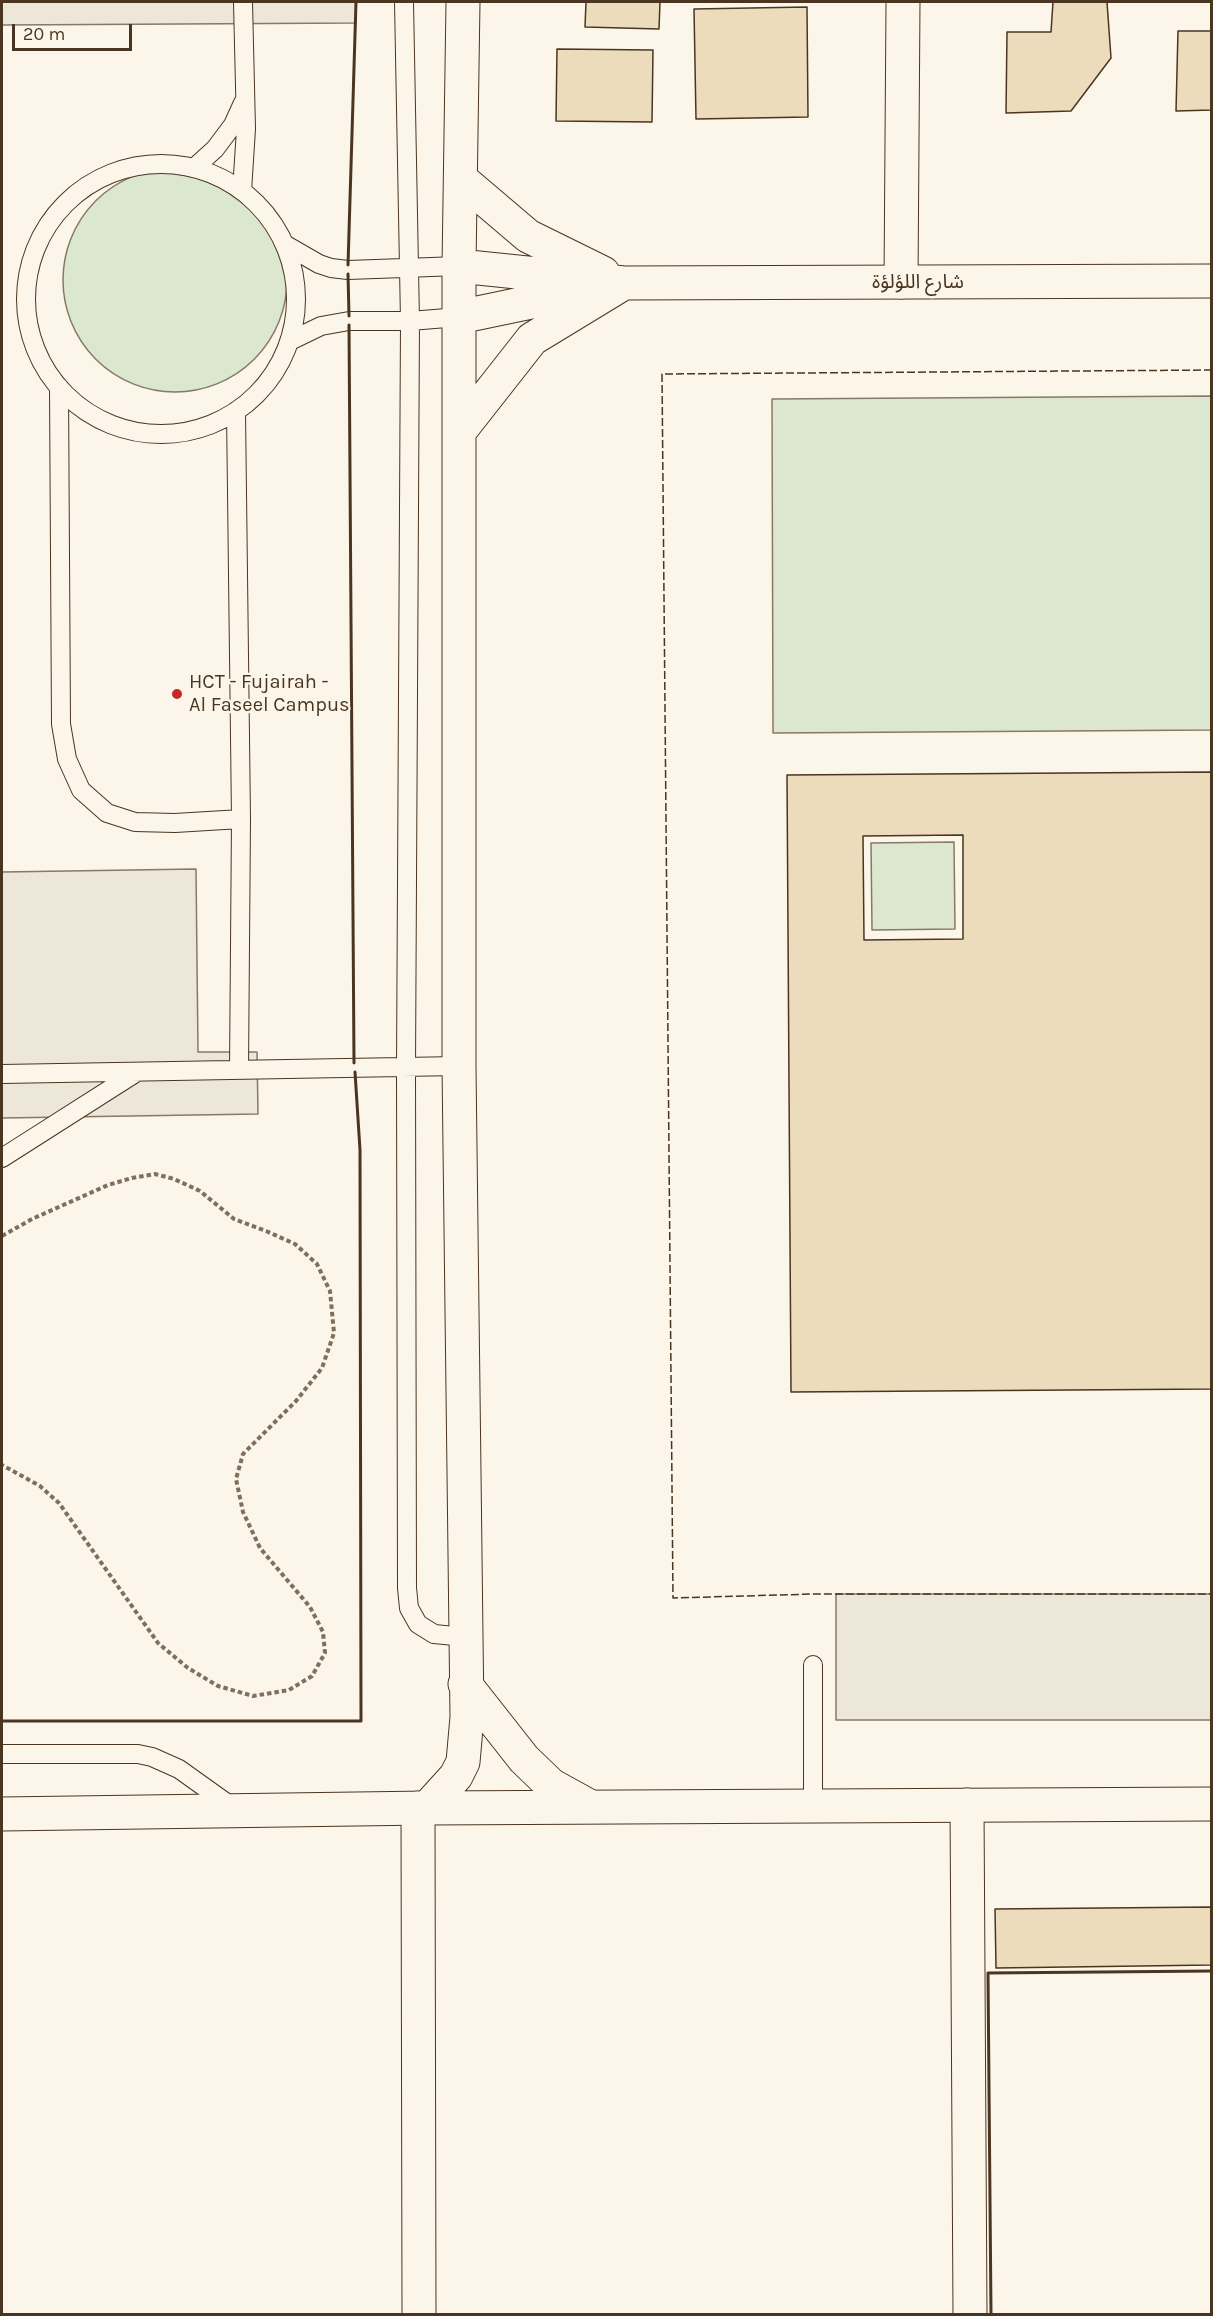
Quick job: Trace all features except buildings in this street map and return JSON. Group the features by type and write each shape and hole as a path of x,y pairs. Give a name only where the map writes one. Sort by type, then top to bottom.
{"street":[{"path":"419,2314 422,1808 456,1776 463,1762 466,1739 459,1066 459,266 463,2"},
{"path":"901,282 903,2"},
{"path":"461,179 528,236 624,283"},
{"name":"شارع اللؤلؤة","path":"459,266 624,283 1212,281"},
{"path":"459,432 532,339 624,283"},
{"name":"شارع اللؤلؤة","path":"459,317 624,283"},
{"path":"465,1684 524,1759 551,1785 593,1808"},
{"path":"2,1814 422,1808 1212,1804"},
{"path":"967,1805 969,2314"}],"lane":[{"path":"242,191 246,129 243,2"},
{"path":"404,2 410,321 406,1067 407,1588 409,1608 418,1624 434,1634 465,1637"},
{"path":"194,168 215,148 232,125 244,98"},
{"path":"172,164 194,168 211,174 242,191 267,215 286,245 293,268 296,292 295,317 290,341 281,362 269,380 254,397 236,411 214,423 192,430 167,434 120,427 97,418 77,404 59,387 46,369 29,327 26,305 27,282 32,260 52,219 67,202 105,176 149,165 172,164"},
{"path":"286,245 319,264 331,268 348,270 459,266"},
{"path":"290,341 321,326 349,321 410,321 459,317"},
{"path":"59,387 61,724 67,759 81,790 107,813 135,822 175,823 241,819"},
{"path":"236,411 241,819 238,1070"},
{"path":"2,1074 459,1066"},
{"path":"2,1158 138,1071"},
{"path":"813,1665 813,1806"},
{"path":"2,1754 138,1754 152,1757 179,1769 236,1810"}],"path":[{"path":"2,1236 32,1219 108,1185 155,1174 174,1179 200,1191 234,1219 266,1230 295,1244 317,1264 330,1292 334,1333 322,1368 296,1401 243,1454 236,1479 243,1512 260,1548 310,1607 323,1632 325,1653 312,1676 289,1690 253,1696 218,1686 189,1668 158,1643 59,1503 40,1486 2,1465"}],"green space":[{"path":"175,168 197,170 228,181 254,201 274,227 285,258 287,280 285,302 274,333 254,359 228,379 197,390 175,392 153,390 122,379 96,359 76,333 65,302 63,280 65,258 76,227 96,201 122,181 153,170"},
{"path":"1211,396 1211,730 773,733 772,399"},
{"path":"954,842 955,929 872,930 871,843"}],"shaded area":[{"path":"2,2 356,2 356,23 2,25"},
{"path":"196,869 198,1052 257,1052 258,1114 2,1118 2,872"},
{"path":"836,1594 1211,1594 1211,1720 836,1720"}],"fence":[{"path":"1212,370 662,374 673,1598 813,1594 1212,1594"}],"wall":[{"path":"348,265 356,2"},
{"path":"348,274 349,316"},
{"path":"349,325 354,1063"},
{"path":"2,1721 361,1721 360,1150 355,1072"},
{"path":"991,2314 988,1973 1212,1971"}],"place":[{"name":"HCT - Fujairah - Al Faseel Campus","path":"177,694"}]}
